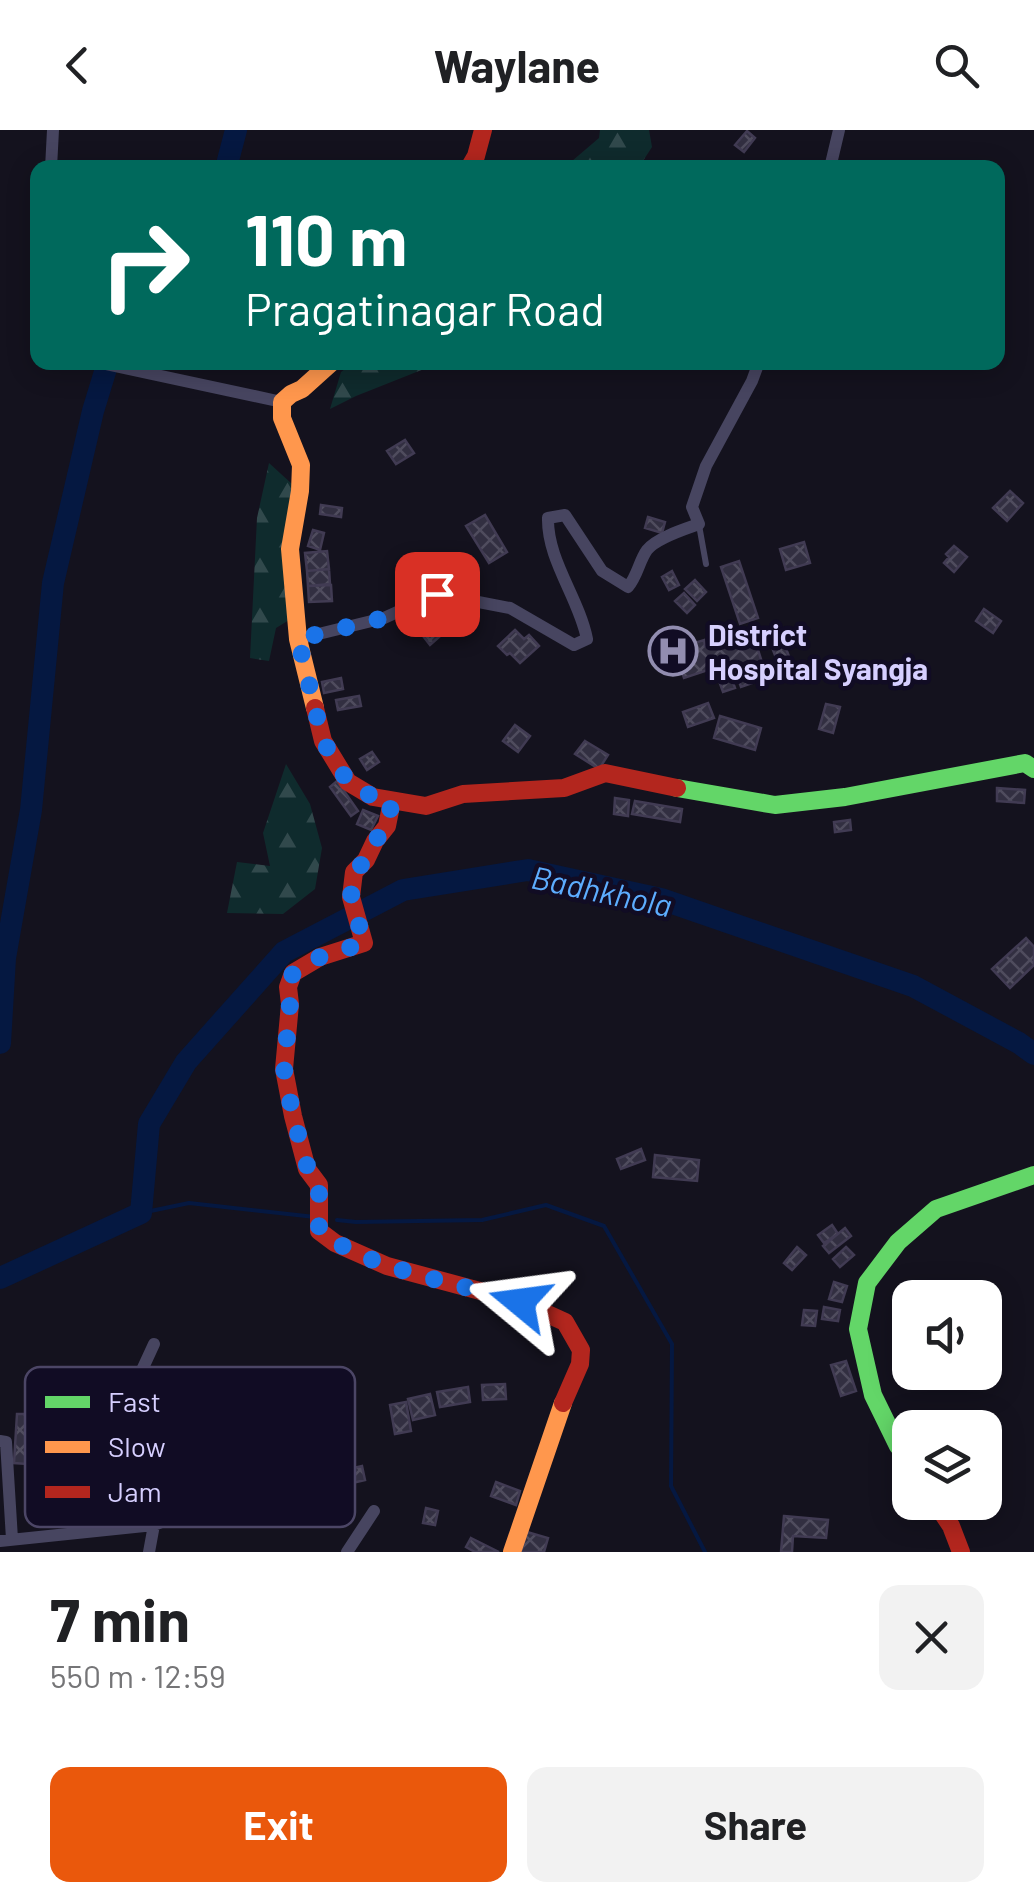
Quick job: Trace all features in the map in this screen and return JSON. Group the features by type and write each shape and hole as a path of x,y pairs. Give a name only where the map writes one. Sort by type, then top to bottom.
{"main road":[{"path":"474,160 483,130"},
{"path":"323,370 302,389 276,401 300,464 300,491 290,549 298,639 323,741 348,782 373,797 426,806 462,794 564,788 605,773 776,805 845,797 1025,763 1034,769"},
{"path":"392,801 387,826 354,872 351,896 364,943 320,957 293,973 288,987 284,1069 308,1169 319,1185 319,1230 335,1244 387,1266 520,1302 565,1322 582,1350 512,1552"},
{"path":"892,1433 874,1394 858,1330 868,1283 898,1242 936,1209 1034,1175"},
{"path":"948,1520 960,1552"}],"street":[{"path":"51,160 53,130"},
{"path":"832,160 839,130"},
{"path":"133,370 276,401"},
{"path":"298,639 384,618 437,594 510,608 574,645 587,639 583,618 548,536 548,518 564,515 602,571 628,588 648,549 699,524 692,507 706,466 756,370"},
{"path":"143,1367 154,1344"},
{"path":"0,1441 6,1442 6,1540 126,1527"},
{"path":"347,1552 374,1511"},
{"path":"149,1552 153,1527"}],"lane":[{"path":"699,524 706,564"}],"green space":[{"path":"600,130 649,130 652,147 644,160 573,160 599,138"},
{"path":"344,370 421,370 330,409"},
{"path":"269,463 292,484 294,617 276,628 269,661 250,658 257,518"},
{"path":"286,764 310,804 322,848 315,889 283,914 227,913 237,862 270,866 263,833"}],"building":[{"path":"747,131 755,138 744,152 735,145"},
{"path":"405,440 414,453 396,464 387,451"},
{"path":"1010,491 1023,503 1007,521 993,508"},
{"path":"321,505 342,508 341,517 320,514"},
{"path":"485,515 507,552 489,563 466,526"},
{"path":"648,517 665,522 662,533 645,528"},
{"path":"313,530 324,533 320,550 308,546"},
{"path":"804,542 810,563 786,570 780,549"},
{"path":"954,546 967,557 954,572 944,563"},
{"path":"327,551 329,569 307,571 305,553"},
{"path":"739,561 758,618 740,624 721,567"},
{"path":"329,569 330,584 308,586 307,571"},
{"path":"672,571 679,585 669,590 662,577"},
{"path":"695,580 706,592 697,601 685,589"},
{"path":"331,585 332,601 309,602 308,586"},
{"path":"684,593 695,605 687,613 675,601"},
{"path":"984,609 1001,621 993,633 976,621"},
{"path":"439,623 446,631 430,645 423,636"},
{"path":"515,630 524,639 529,635 539,646 520,663 498,646"},
{"path":"752,631 767,678 741,687 732,662 684,678 677,656 683,654 681,647 704,640 705,646"},
{"path":"785,646 790,659 778,663 773,650"},
{"path":"730,674 735,688 723,692 718,678"},
{"path":"341,678 343,689 324,693 322,682"},
{"path":"359,696 361,706 338,710 336,700"},
{"path":"708,703 714,718 688,727 683,712"},
{"path":"826,704 840,707 833,733 819,729"},
{"path":"720,716 761,728 755,750 714,738"},
{"path":"515,725 530,736 518,752 503,741"},
{"path":"585,741 608,755 599,769 575,754"},
{"path":"372,752 379,762 367,770 360,759"},
{"path":"337,781 358,811 351,816 330,787"},
{"path":"997,788 1025,790 1024,803 997,801"},
{"path":"615,798 629,800 628,816 614,814"},
{"path":"635,801 682,809 680,822 632,814"},
{"path":"363,810 378,816 371,830 357,824"},
{"path":"850,820 851,830 835,832 834,822"},
{"path":"1026,938 1034,947 1034,965 1010,988 992,969"},
{"path":"641,1149 645,1160 621,1169 617,1159"},
{"path":"655,1155 699,1160 697,1181 653,1177"},
{"path":"832,1225 838,1234 824,1243 818,1235"},
{"path":"845,1228 851,1236 829,1253 823,1246"},
{"path":"797,1247 806,1255 792,1270 784,1263"},
{"path":"846,1247 854,1255 840,1267 833,1259"},
{"path":"834,1282 847,1286 842,1302 829,1299"},
{"path":"824,1307 840,1310 838,1321 822,1319"},
{"path":"804,1310 817,1311 815,1326 802,1325"},
{"path":"846,1361 856,1391 841,1396 831,1365"},
{"path":"505,1384 506,1399 483,1400 482,1385"},
{"path":"468,1387 470,1402 440,1407 437,1392"},
{"path":"430,1394 435,1415 413,1420 408,1399"},
{"path":"406,1402 411,1431 395,1434 390,1405"},
{"path":"17,1414 25,1414 25,1464 14,1463"},
{"path":"362,1466 365,1480 355,1482 355,1468"},
{"path":"496,1482 520,1491 516,1505 491,1496"},
{"path":"426,1508 438,1511 435,1525 423,1523"},
{"path":"784,1516 828,1520 826,1538 793,1536 792,1552 781,1552"},
{"path":"527,1532 548,1538 544,1552 521,1552"},
{"path":"471,1538 499,1552 475,1552 466,1547"}],"waterway":[{"path":"228,160 236,130"},
{"path":"0,1043 5,958 31,810 53,583 106,370"},
{"name":"Badhkhola","path":"0,1278 141,1213 149,1124 186,1062 284,952 403,890 528,870 661,899 913,986 1034,1054"},
{"path":"141,1213 189,1203 315,1217"},
{"path":"337,1220 482,1220 546,1205 604,1226 672,1344 671,1486 705,1552"}],"traffic: fast":[{"path":"677,788 775,805 845,797 1025,763 1034,769"},
{"path":"892,1434 873,1395 858,1329 867,1283 898,1242 936,1209 1034,1175"}],"traffic: slow":[{"path":"315,708 298,639 290,549 301,465 282,418 282,402 323,370"},
{"path":"512,1552 563,1403"}],"traffic: jam":[{"path":"474,160 483,130"},
{"path":"315,708 323,741 348,782 373,797 426,806 463,794 564,788 605,773 677,788"},
{"path":"392,801 387,826 354,872 351,897 364,943 320,957 293,973 288,987 284,1069 307,1169 319,1185 319,1231 335,1243 387,1266 521,1302 565,1322 581,1350 580,1364 563,1403"},
{"path":"947,1520 961,1552"}],"place":[{"name":"District Hospital Syangja","path":"673,651"}],"route":[{"path":"437,594 384,618 298,639 323,741 348,782 373,797 392,801 387,826 354,872 351,896 364,943 320,957 293,973 288,987 284,1069 308,1169 319,1185 319,1230 335,1244 387,1266 520,1302"}]}
